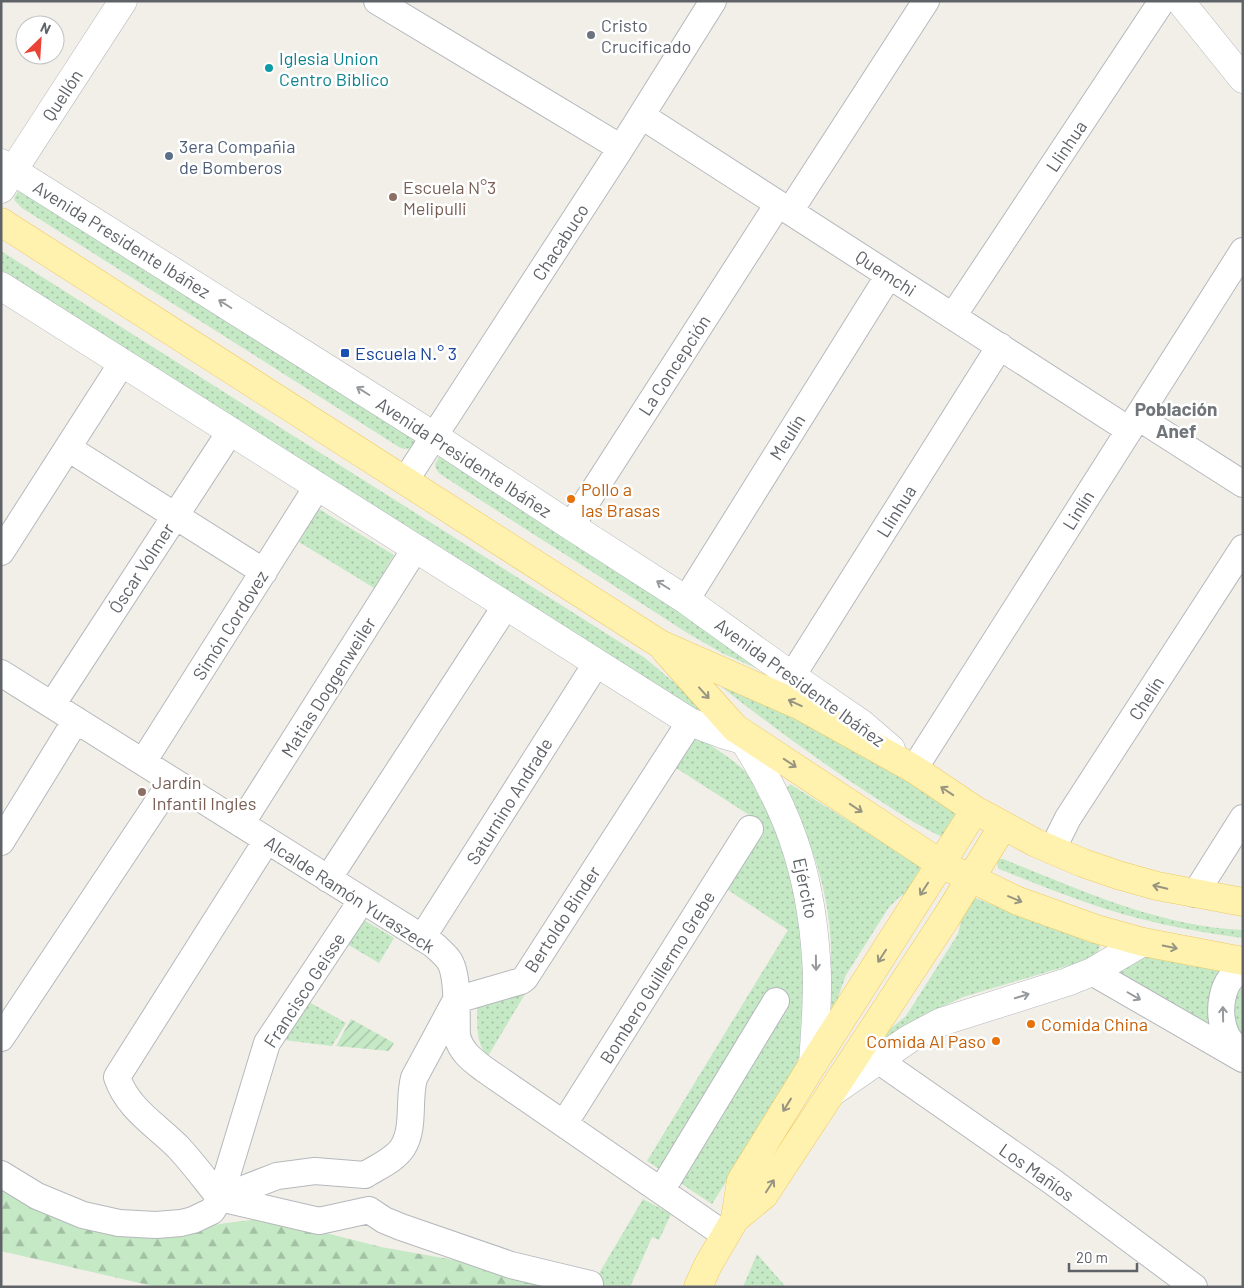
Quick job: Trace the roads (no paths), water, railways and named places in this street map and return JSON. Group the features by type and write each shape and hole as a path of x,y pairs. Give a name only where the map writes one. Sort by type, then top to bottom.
{"main road":[{"name":"Avenida Presidente Ibáñez","path":"1,222 660,644 801,706 914,769 975,810 1052,850 1118,875 1157,886 1243,902"},
{"name":"Avenida Presidente Ibáñez","path":"660,644 749,739 941,864 970,879 1044,911 1096,929 1143,942 1243,961"},
{"name":"Ejército","path":"730,1227 741,1181 813,1064 975,810"},
{"name":"Ejército","path":"698,1287 708,1264 730,1227 764,1195 1003,826"}],"street":[{"name":"Quellón","path":"5,174 122,1"},
{"path":"377,1 621,148"},
{"name":"Chacabuco","path":"405,481 642,116 713,1"},
{"name":"La Concepción","path":"571,526 784,208 926,1"},
{"path":"1182,3 1243,79"},
{"name":"Llinhua","path":"953,316 1182,3"},
{"name":"Quemchi","path":"642,116 1000,346 1243,484"},
{"name":"Avenida Presidente Ibáñez","path":"5,174 434,436 686,600 862,724 914,769"},
{"name":"Linlín","path":"914,769 1243,251"},
{"name":"Meulín","path":"686,600 889,275"},
{"name":"Avenida Presidente Ibáñez","path":"1,286 690,722 749,739"},
{"name":"Llinhua","path":"792,676 1000,346"},
{"path":"1,552 122,363"},
{"name":"Óscar Volmer","path":"52,705 230,432"},
{"path":"68,448 264,572"},
{"name":"Simón Cordovez","path":"143,762 317,487"},
{"name":"Chelín","path":"1052,850 1068,818 1243,548"},
{"name":"Matias Doggenweiler","path":"242,824 415,549"},
{"path":"328,879 506,606"},
{"name":"Saturnino Andrade","path":"422,938 596,664"},
{"name":"Alcalde Ramón Yuraszeck","path":"1,673 422,938 445,955 451,963 454,973 457,1036 458,1044 464,1053 484,1069 661,1191 730,1227"},
{"path":"1,842 76,720"},
{"name":"Bertoldo Binder","path":"456,1000 521,981 525,978 690,722"},
{"name":"Ejército","path":"749,739 782,808 796,843 807,885 816,958 813,1064"},
{"path":"1,1038 172,780"},
{"path":"1195,894 1243,818"},
{"name":"Bombero Guillermo Grebe","path":"564,1124 750,829"},
{"path":"267,840 118,1077 121,1090 130,1102 178,1147 220,1198 319,1220 369,1210"},
{"name":"Francisco Geisse","path":"220,1198 267,1043 362,900"},
{"name":"Ejército","path":"828,1096 909,1039 941,1022 1067,982 1092,972 1143,942"},
{"path":"1243,968 1229,979 1223,994 1222,1015 1226,1035 1243,1058"},
{"path":"1092,972 1243,1058"},
{"path":"1,1174 37,1196 83,1215 119,1223 156,1225 194,1220 212,1211 220,1198 277,1176 314,1170 365,1175 392,1158 403,1147 409,1128 414,1078 456,1000"},
{"path":"661,1191 776,1001"},
{"name":"Los Mañíos","path":"878,1060 1053,1182 1194,1287"},
{"path":"365,1175 363,1198 369,1210 401,1227 511,1265 590,1284"}],"place":[{"name":"Cristo Crucificado","path":"591,35"},
{"name":"Iglesia Union Centro Biblico","path":"269,68"},
{"name":"3era Compañia de Bomberos","path":"169,156"},
{"name":"Escuela N°3 Melipulli","path":"393,197"},
{"name":"Escuela N.° 3","path":"345,353"},
{"name":"Pollo a las Brasas","path":"571,499"},
{"name":"Jardín Infantil Ingles","path":"142,792"},
{"name":"Comida China","path":"1031,1024"},
{"name":"Comida Al Paso","path":"996,1041"}],"district":[{"name":"Población Anef","path":"1176,419"}]}
